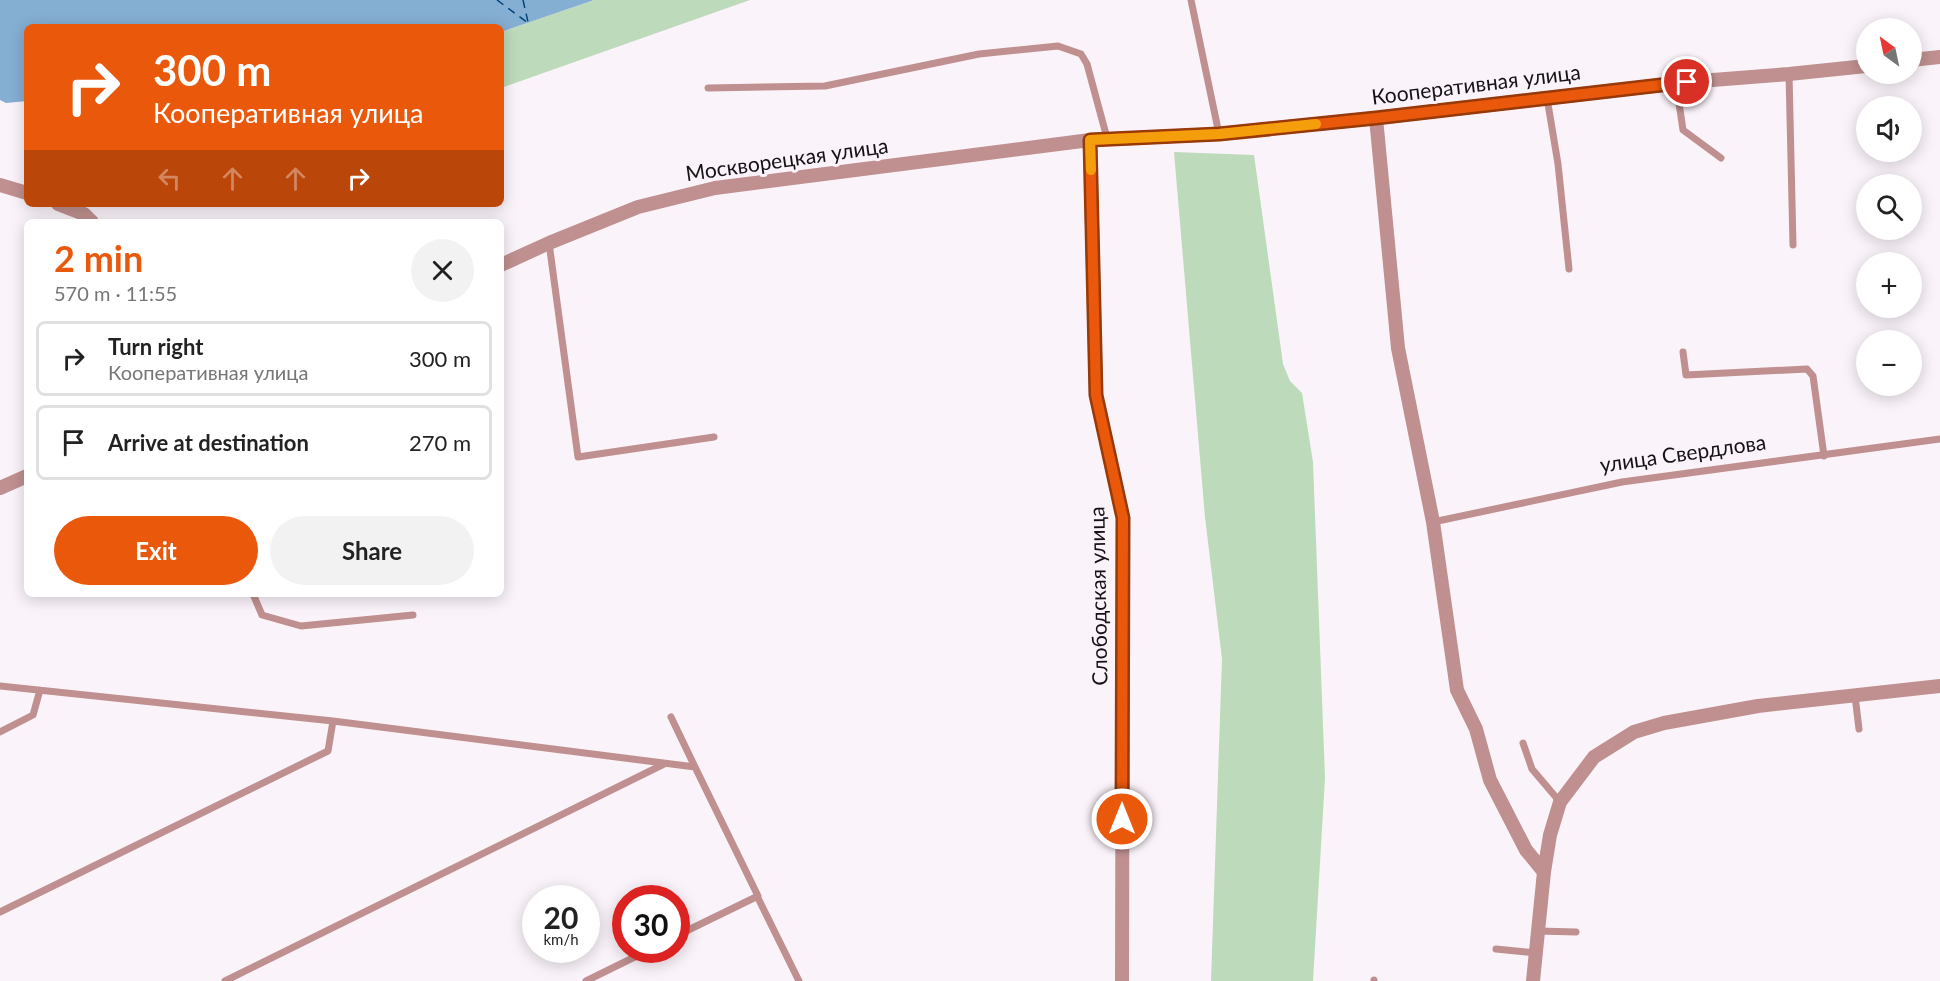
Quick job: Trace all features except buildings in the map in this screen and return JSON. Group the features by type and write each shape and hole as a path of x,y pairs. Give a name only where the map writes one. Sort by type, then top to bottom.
{"street":[{"path":"1922,59 1940,57"},
{"name":"Кооперативная улица","path":"1090,140 1219,134 1676,83 1856,67"},
{"path":"1376,118 1398,348 1433,522 1456,690 1476,729 1490,780 1526,850 1544,872"},
{"name":"Москворецкая улица","path":"504,264 638,207 715,188 1090,140"},
{"name":"Слободская улица","path":"1090,140 1096,395 1123,518 1122,981"},
{"path":"0,185 24,192"},
{"path":"66,207 84,214 89,219"},
{"path":"0,488 24,477"},
{"path":"1533,981 1544,872 1560,802 1594,758 1634,732 1664,723 1758,706 1940,686"}],"lane":[{"path":"1191,0 1219,134"},
{"path":"708,88 825,86 979,54 1058,46 1081,54 1088,64 1107,138"},
{"path":"1789,74 1793,245"},
{"path":"1676,83 1683,130 1721,158"},
{"path":"1547,98 1569,269"},
{"path":"549,243 578,457 714,437"},
{"path":"1683,352 1686,375 1808,369 1813,376 1824,456"},
{"name":"улица Свердлова","path":"1433,522 1622,482 1940,439"},
{"path":"254,597 262,615 301,626 413,615"},
{"path":"0,686 333,721 695,767"},
{"path":"0,732 33,715 40,690"},
{"path":"1855,696 1859,729"},
{"path":"671,717 799,981"},
{"path":"0,912 328,751 333,721"},
{"path":"1523,743 1533,769 1560,802"},
{"path":"225,981 664,764"},
{"path":"690,929 757,896"},
{"path":"1538,931 1576,932"},
{"path":"1496,949 1536,953"},
{"path":"586,981 623,963"}],"green space":[{"path":"594,0 750,0 504,87 504,31"},
{"path":"1174,152 1254,155 1283,364 1290,381 1302,393 1313,462 1325,778 1313,981 1211,981 1222,659 1205,517"}],"water":[{"path":"0,0 594,0 504,31 504,24 24,24 24,101 6,103 0,100"}],"ferry route":[{"path":"497,0 528,23"},
{"path":"523,0 528,22"}],"slow traffic":[{"path":"1091,170 1090,140 1219,134 1316,124"}],"route":[{"path":"1122,819 1123,518 1096,395 1090,140 1219,134 1687,82"}]}
